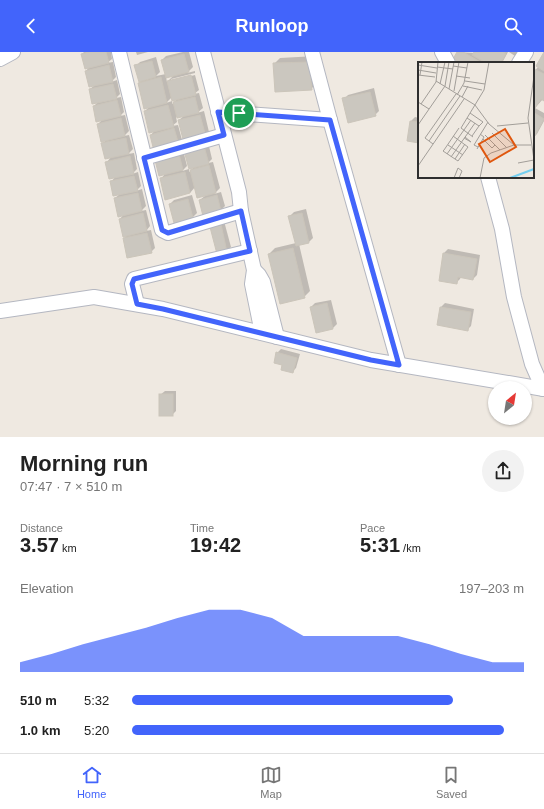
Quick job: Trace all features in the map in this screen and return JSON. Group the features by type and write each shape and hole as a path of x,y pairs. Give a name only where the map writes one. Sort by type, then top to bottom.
{"street":[{"path":"0,59 12,52"},
{"path":"119,52 162,230 168,233 241,211"},
{"path":"203,52 238,192 254,270 252,284 262,334"},
{"path":"312,52 399,365"},
{"path":"442,52 447,62"},
{"path":"520,62 526,52"},
{"path":"218,112 330,120"},
{"path":"144,158 224,135"},
{"path":"488,178 502,229 514,297 532,364 544,389"},
{"path":"137,304 132,284 134,279 250,251"},
{"path":"254,270 263,282 277,337"},
{"path":"0,311 94,297 163,309 371,360 544,389"}],"building":[{"path":"89,52 106,52 109,63 85,69 81,54"},
{"path":"457,52 463,52 480,62 458,62 453,59"},
{"path":"474,52 503,52 506,54 502,62 484,62 472,55"},
{"path":"544,52 544,71 536,66"},
{"path":"184,54 189,72 166,78 161,60"},
{"path":"152,61 156,77 139,82 134,65"},
{"path":"310,62 316,80 311,81 312,90 275,92 273,63"},
{"path":"109,65 113,82 89,87 85,71"},
{"path":"534,69 544,74 544,101 541,99 535,108"},
{"path":"191,75 196,95 172,101 167,81"},
{"path":"161,77 167,103 144,109 138,83"},
{"path":"113,84 117,99 92,104 89,89"},
{"path":"370,92 376,116 348,123 342,98"},
{"path":"195,97 199,113 177,118 173,102"},
{"path":"117,100 121,116 96,122 93,106"},
{"path":"168,105 174,127 149,133 144,111"},
{"path":"534,113 544,119 534,137"},
{"path":"200,115 206,137 184,143 178,120"},
{"path":"121,118 125,136 101,142 97,124"},
{"path":"410,121 418,122 418,143 407,141"},
{"path":"174,128 179,145 154,151 150,135"},
{"path":"126,138 129,154 105,159 101,143"},
{"path":"204,146 209,164 189,169 184,151"},
{"path":"179,154 183,170 159,176 155,160"},
{"path":"130,156 134,174 109,179 105,162"},
{"path":"209,165 216,193 197,198 190,170"},
{"path":"185,172 190,193 165,200 160,178"},
{"path":"134,176 138,191 113,196 110,181"},
{"path":"138,193 142,211 118,217 114,198"},
{"path":"217,195 221,211 203,216 199,200"},
{"path":"188,199 193,218 174,223 169,204"},
{"path":"143,213 147,231 123,237 119,219"},
{"path":"302,213 309,243 296,246 288,216"},
{"path":"221,224 227,252 217,254 210,227"},
{"path":"147,233 152,253 127,258 123,238"},
{"path":"293,248 305,298 280,304 268,254"},
{"path":"443,253 477,259 473,280 458,277 457,284 439,281"},
{"path":"327,303 333,329 316,333 310,307"},
{"path":"440,307 471,312 468,331 437,325"},
{"path":"276,352 297,358 293,373 281,370 282,365 274,363"},
{"path":"159,394 173,394 173,416 159,416"}],"route":[{"path":"218,112 239,113 309,120 330,120 399,365 371,360 137,304 132,284 134,279 250,251 241,211 168,233 162,230 144,158 224,135 218,112"}]}
